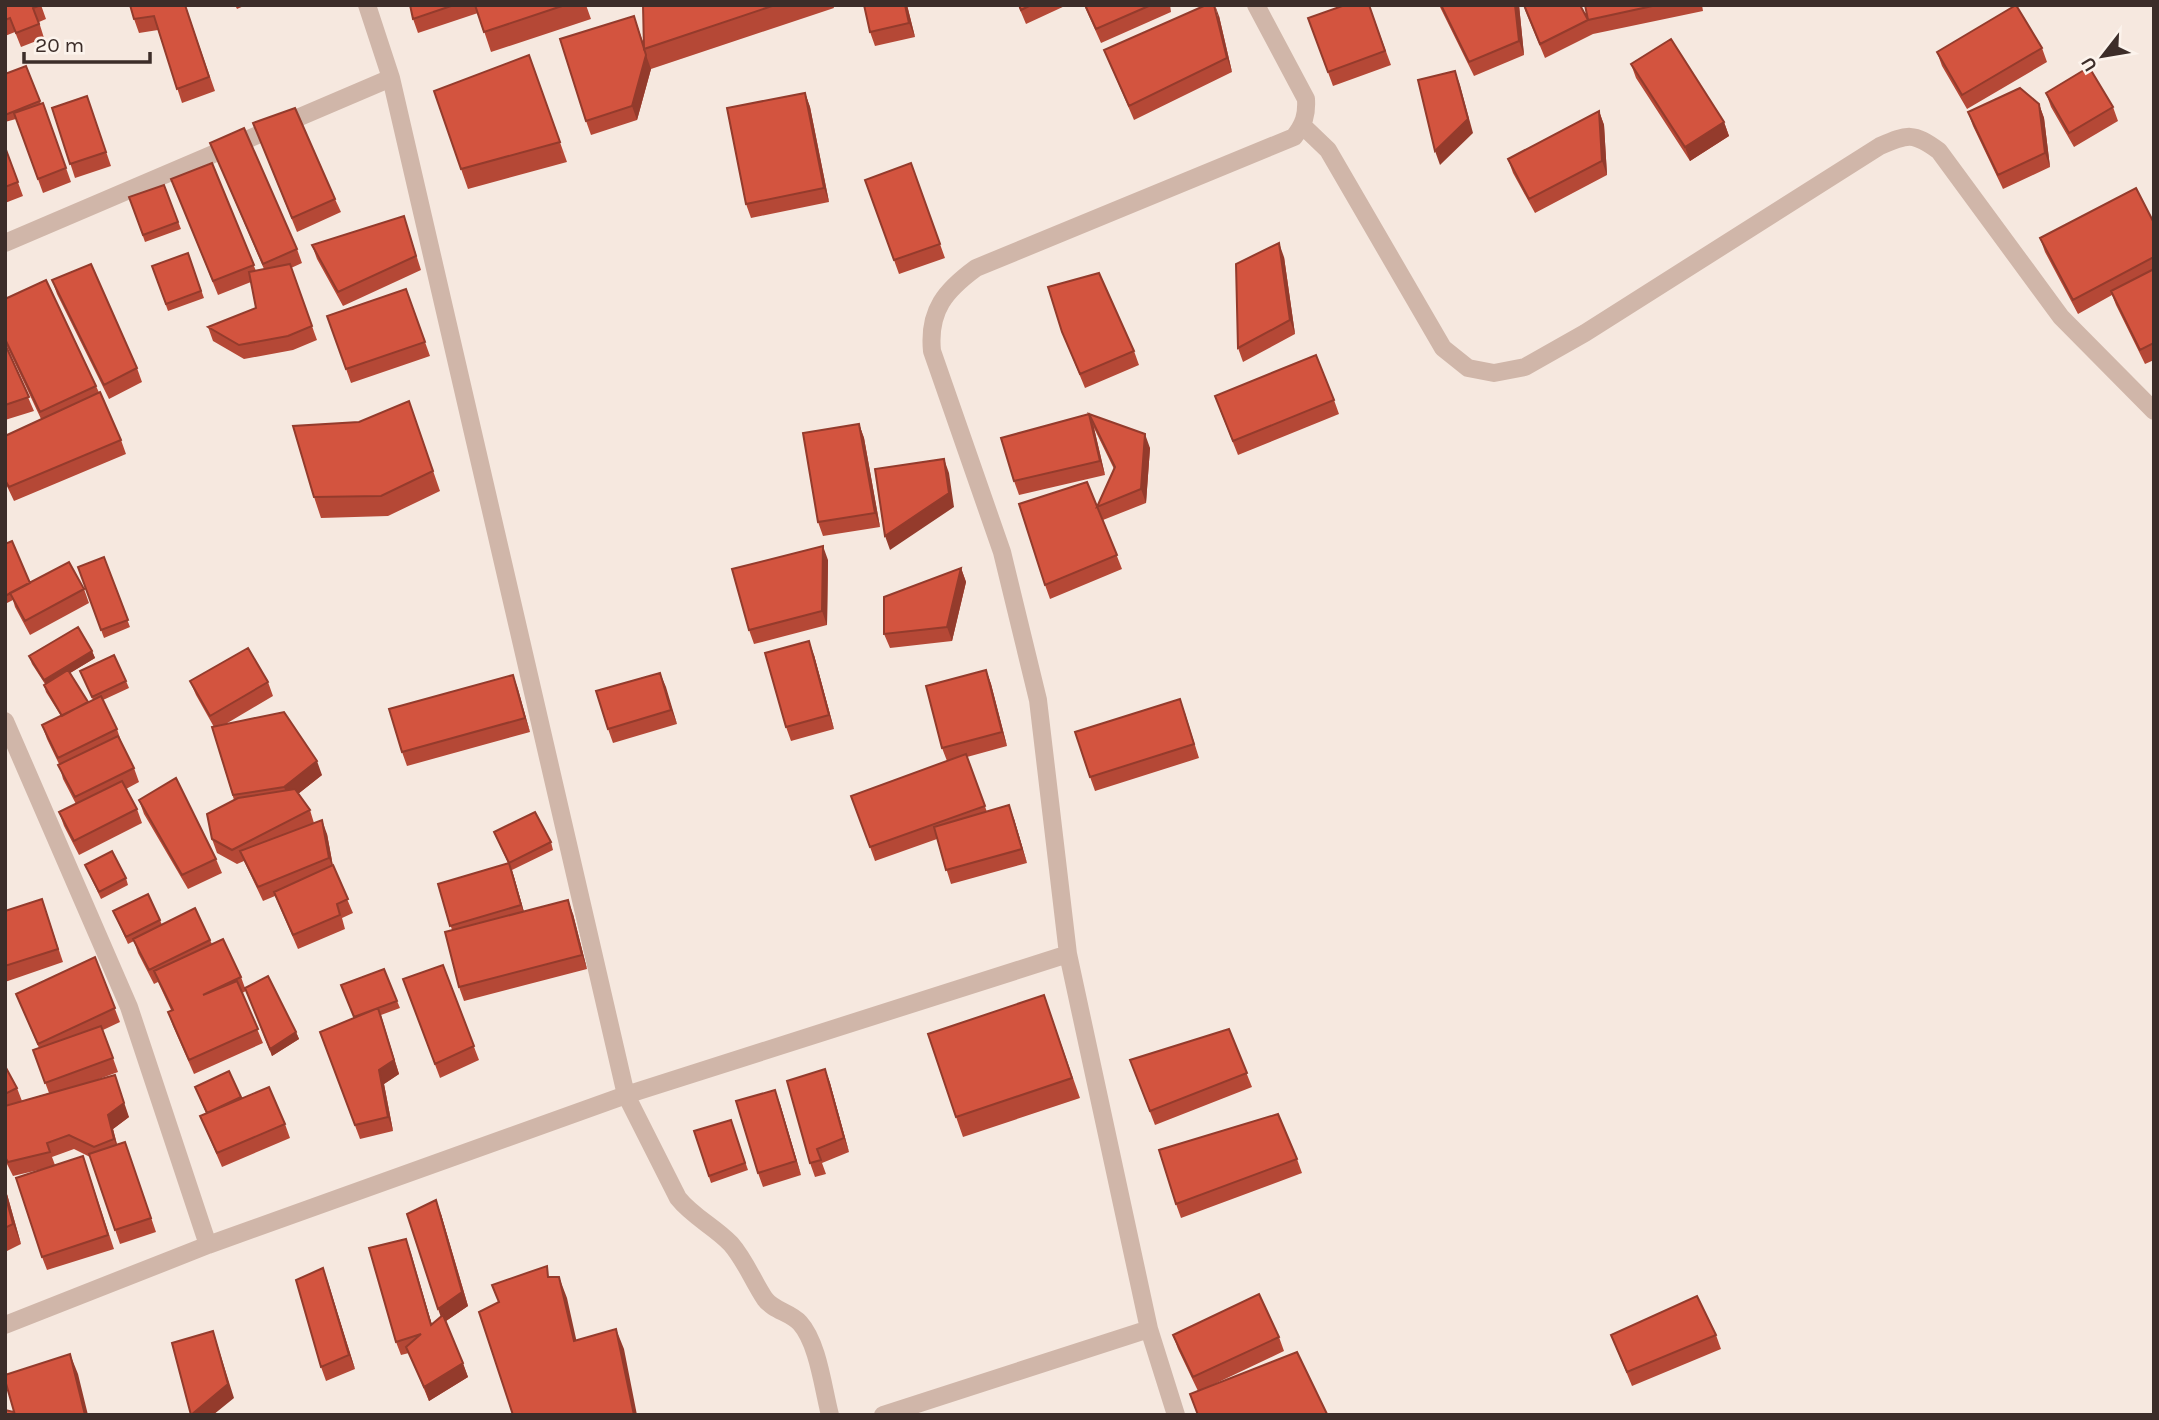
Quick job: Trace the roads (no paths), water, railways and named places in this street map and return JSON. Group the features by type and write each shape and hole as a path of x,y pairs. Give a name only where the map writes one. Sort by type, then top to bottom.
{"street":[{"path":"367,5 391,78 626,1095 678,1198 686,1208 731,1244 766,1300 778,1309 792,1314 811,1339 830,1415"},
{"path":"1176,1415 1149,1329 1068,954 1038,700 1002,552 932,351 931,334 934,315 946,294 976,268 1294,137 1303,126 1307,113 1306,99 1256,5"},
{"path":"5,243 391,78"},
{"path":"1303,126 1328,150 1443,348 1468,368 1493,373 1525,367 1585,333 1880,146 1902,136 1920,138 1938,151 2061,317 2154,411"},
{"path":"5,721 129,1007 208,1245"},
{"path":"5,1325 208,1245 626,1095 1068,954"},
{"path":"883,1415 1149,1329"}]}
